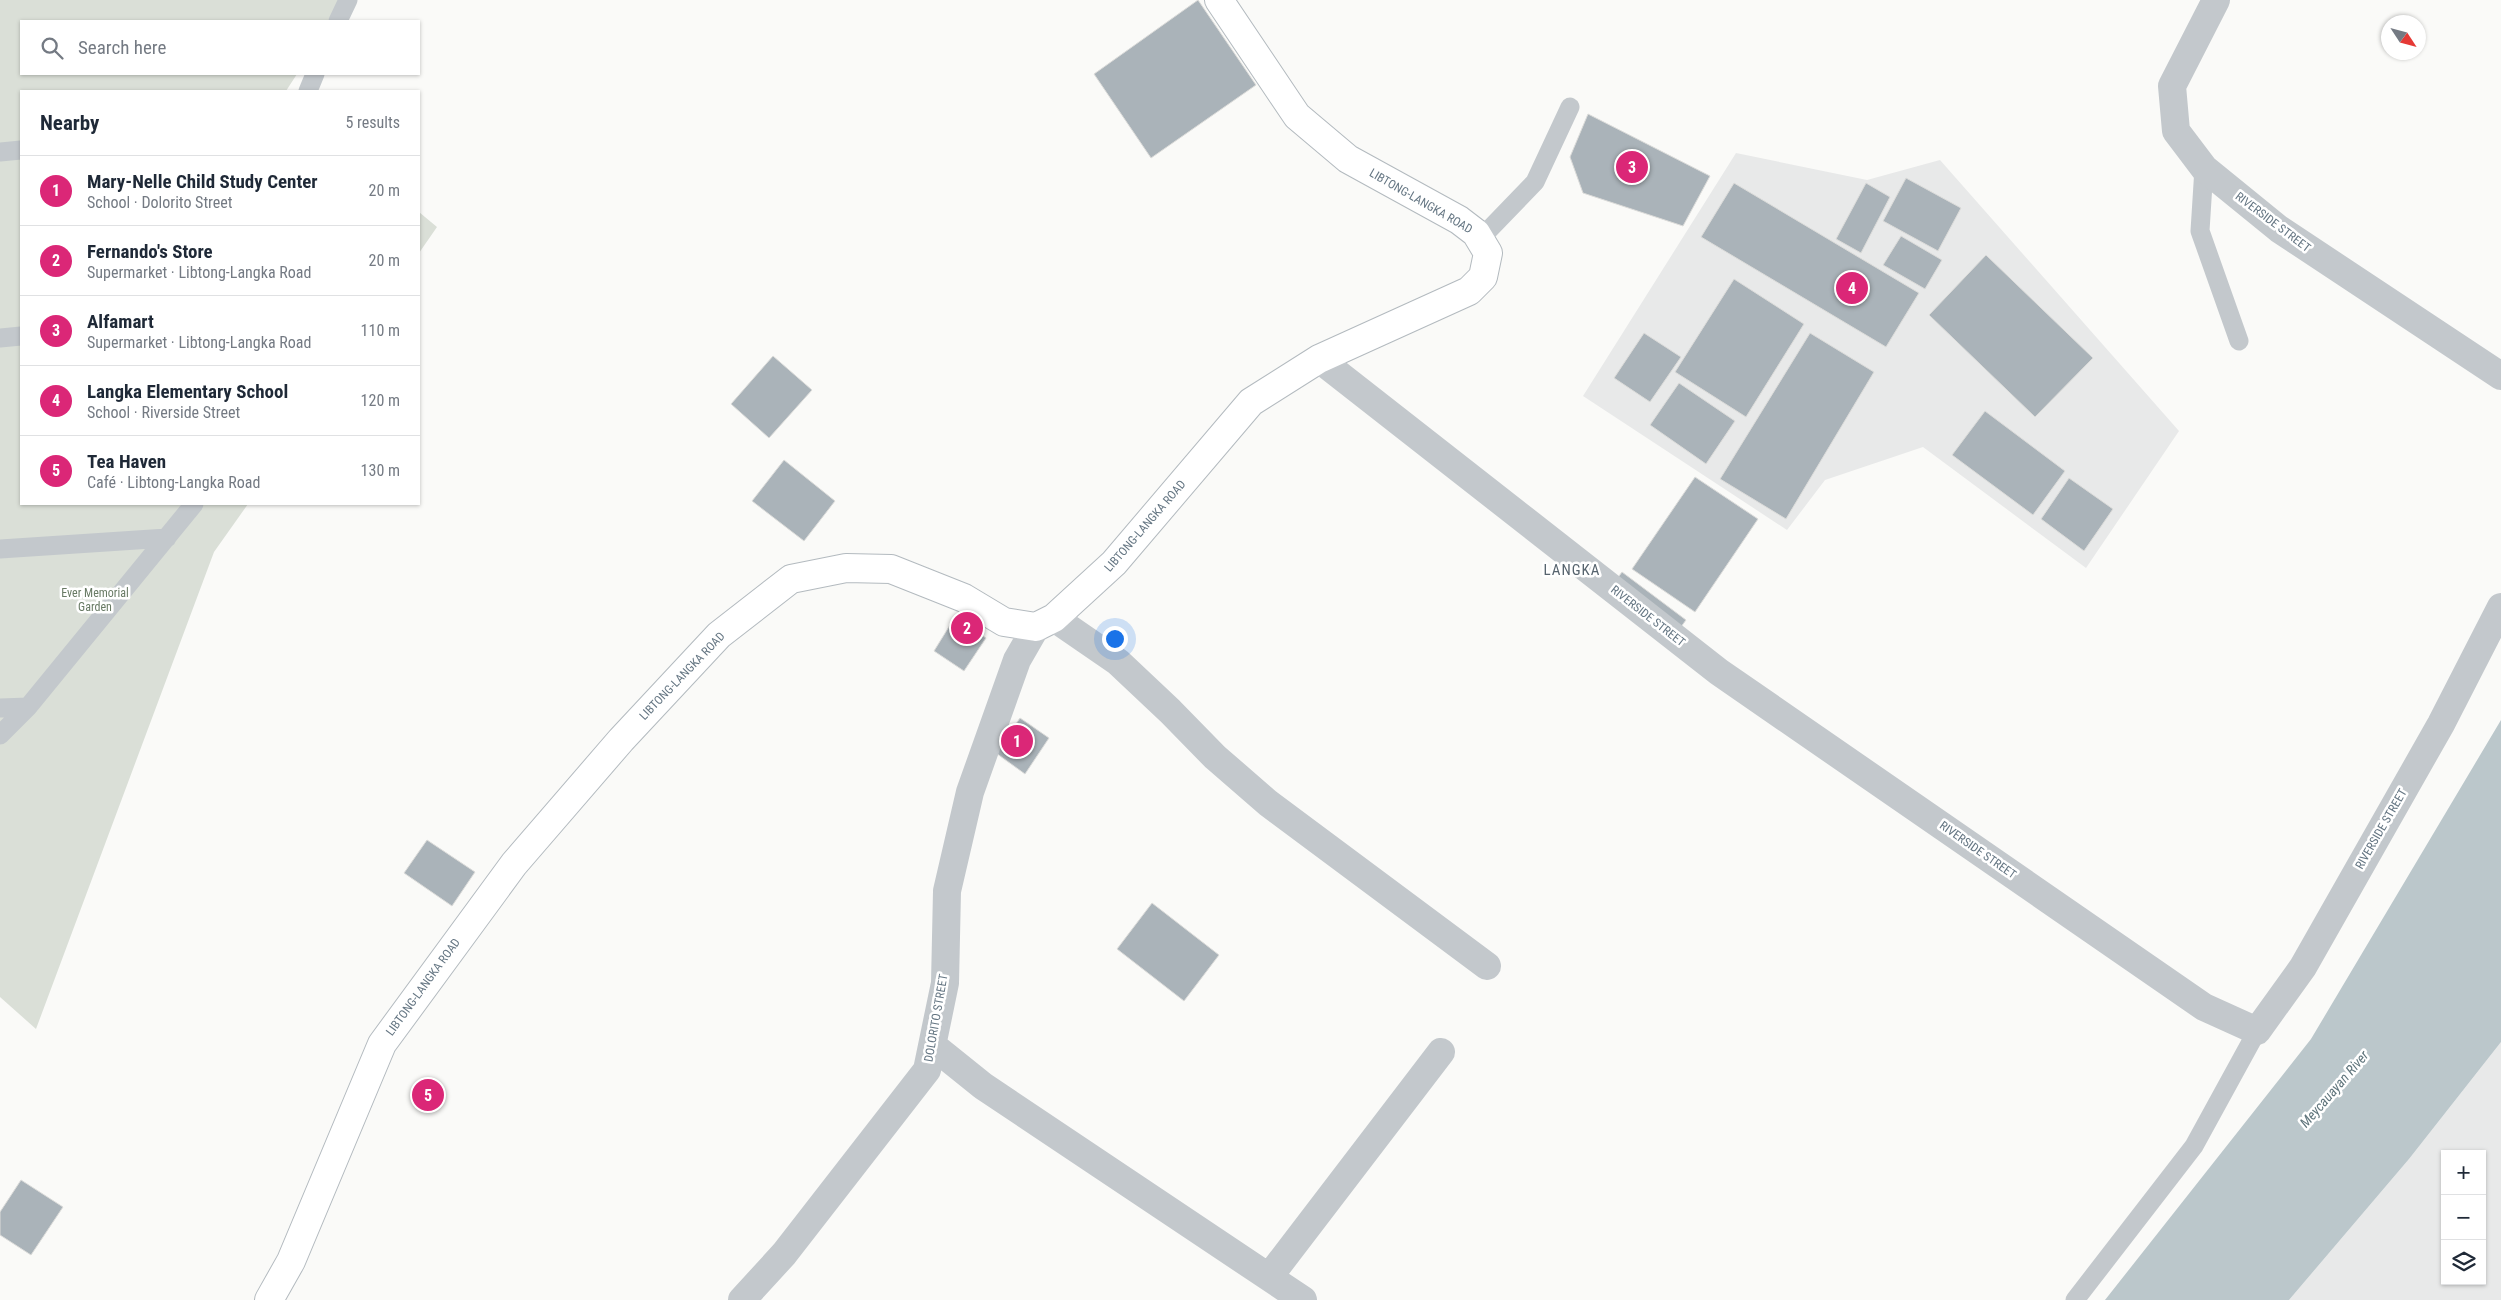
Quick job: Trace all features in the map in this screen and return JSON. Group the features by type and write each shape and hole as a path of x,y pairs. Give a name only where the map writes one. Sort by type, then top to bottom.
{"main road":[{"name":"LIBTONG-LANGKA ROAD","path":"269,1300 291,1261 382,1044 514,864 621,740 720,634 791,579 846,568 891,569 964,598 1004,622 1045,623 1114,563 1251,402 1319,359 1469,291 1483,276 1488,253 1476,233 1459,220 1348,159 1297,116 1219,0"}],"street":[{"name":"RIVERSIDE STREET","path":"2216,0 2172,86 2176,131 2204,168 2279,229 2501,376"},
{"name":"RIVERSIDE STREET","path":"1319,359 1719,672 2204,1006 2257,1031 2303,967 2441,724 2501,607"},
{"path":"1045,623 1118,662 1215,757 1268,803 1487,966"},
{"name":"DOLORITO STREET","path":"742,1300 784,1254 927,1070 945,983 947,891 970,792 1017,660 1045,623"},
{"path":"932,1045 983,1086 1303,1300"},
{"path":"1269,1277 1441,1052"}],"lane":[{"path":"338,20 348,0"},
{"path":"308,90 315,75"},
{"path":"1480,239 1535,182 1570,107"},
{"path":"0,152 20,150"},
{"path":"2204,168 2200,231 2239,341"},
{"path":"0,338 20,336"},
{"path":"0,735 28,707 193,505"},
{"path":"0,549 167,538"},
{"path":"0,708 28,707"},
{"path":"2075,1300 2194,1146 2257,1031"}],"shaded area":[{"path":"1736,153 1867,180 1940,160 2179,431 2086,568 1923,447 1825,480 1787,530 1583,396"},
{"path":"2501,1042 2501,1300 2289,1300 2409,1159"}],"green space":[{"name":"Ever Memorial Garden","path":"0,0 341,0 329,20 20,20 20,75 296,75 287,90 20,90 20,505 247,505 214,552 36,1029 0,997"},
{"path":"420,213 437,227 420,252"}],"water":[{"name":"Meycauayan River","path":"2501,720 2501,1042 2409,1159 2289,1300 2105,1300 2311,1039"}],"building":[{"path":"1198,0 1256,85 1151,158 1094,74"},
{"path":"1588,114 1710,176 1683,226 1583,193 1570,157"},
{"path":"1906,178 1961,208 1938,251 1883,221"},
{"path":"1734,183 1919,293 1886,347 1701,237"},
{"path":"1866,183 1890,197 1861,253 1836,239"},
{"path":"1901,236 1942,260 1925,289 1883,265"},
{"path":"1986,255 2093,358 2035,417 1929,315"},
{"path":"1734,279 1804,324 1746,417 1675,372"},
{"path":"1644,333 1681,357 1650,402 1614,378"},
{"path":"1810,333 1874,372 1786,519 1720,479"},
{"path":"773,356 812,390 769,438 731,404"},
{"path":"1679,383 1735,421 1706,464 1650,425"},
{"path":"1985,411 2065,471 2033,515 1952,455"},
{"path":"784,460 835,501 804,541 752,501"},
{"path":"1695,477 1758,519 1695,612 1632,569"},
{"path":"2069,478 2113,509 2084,551 2041,519"},
{"path":"1622,572 1686,620 1667,646 1603,598"},
{"path":"955,617 986,638 964,671 934,651"},
{"path":"1020,718 1049,738 1025,774 996,753"},
{"path":"427,840 475,872 452,906 404,873"},
{"path":"1152,903 1219,955 1184,1001 1117,949"},
{"path":"21,1180 63,1207 31,1255 0,1235 0,1212"}],"place":[{"name":"Alfamart","path":"1632,167"},
{"name":"Langka Elementary School","path":"1852,288"},
{"name":"Fernando's Store","path":"967,628"},
{"name":"Mary-Nelle Child Study Center","path":"1017,741"},
{"name":"Tea Haven","path":"428,1095"}],"district":[{"name":"LANGKA","path":"1572,570"}]}
